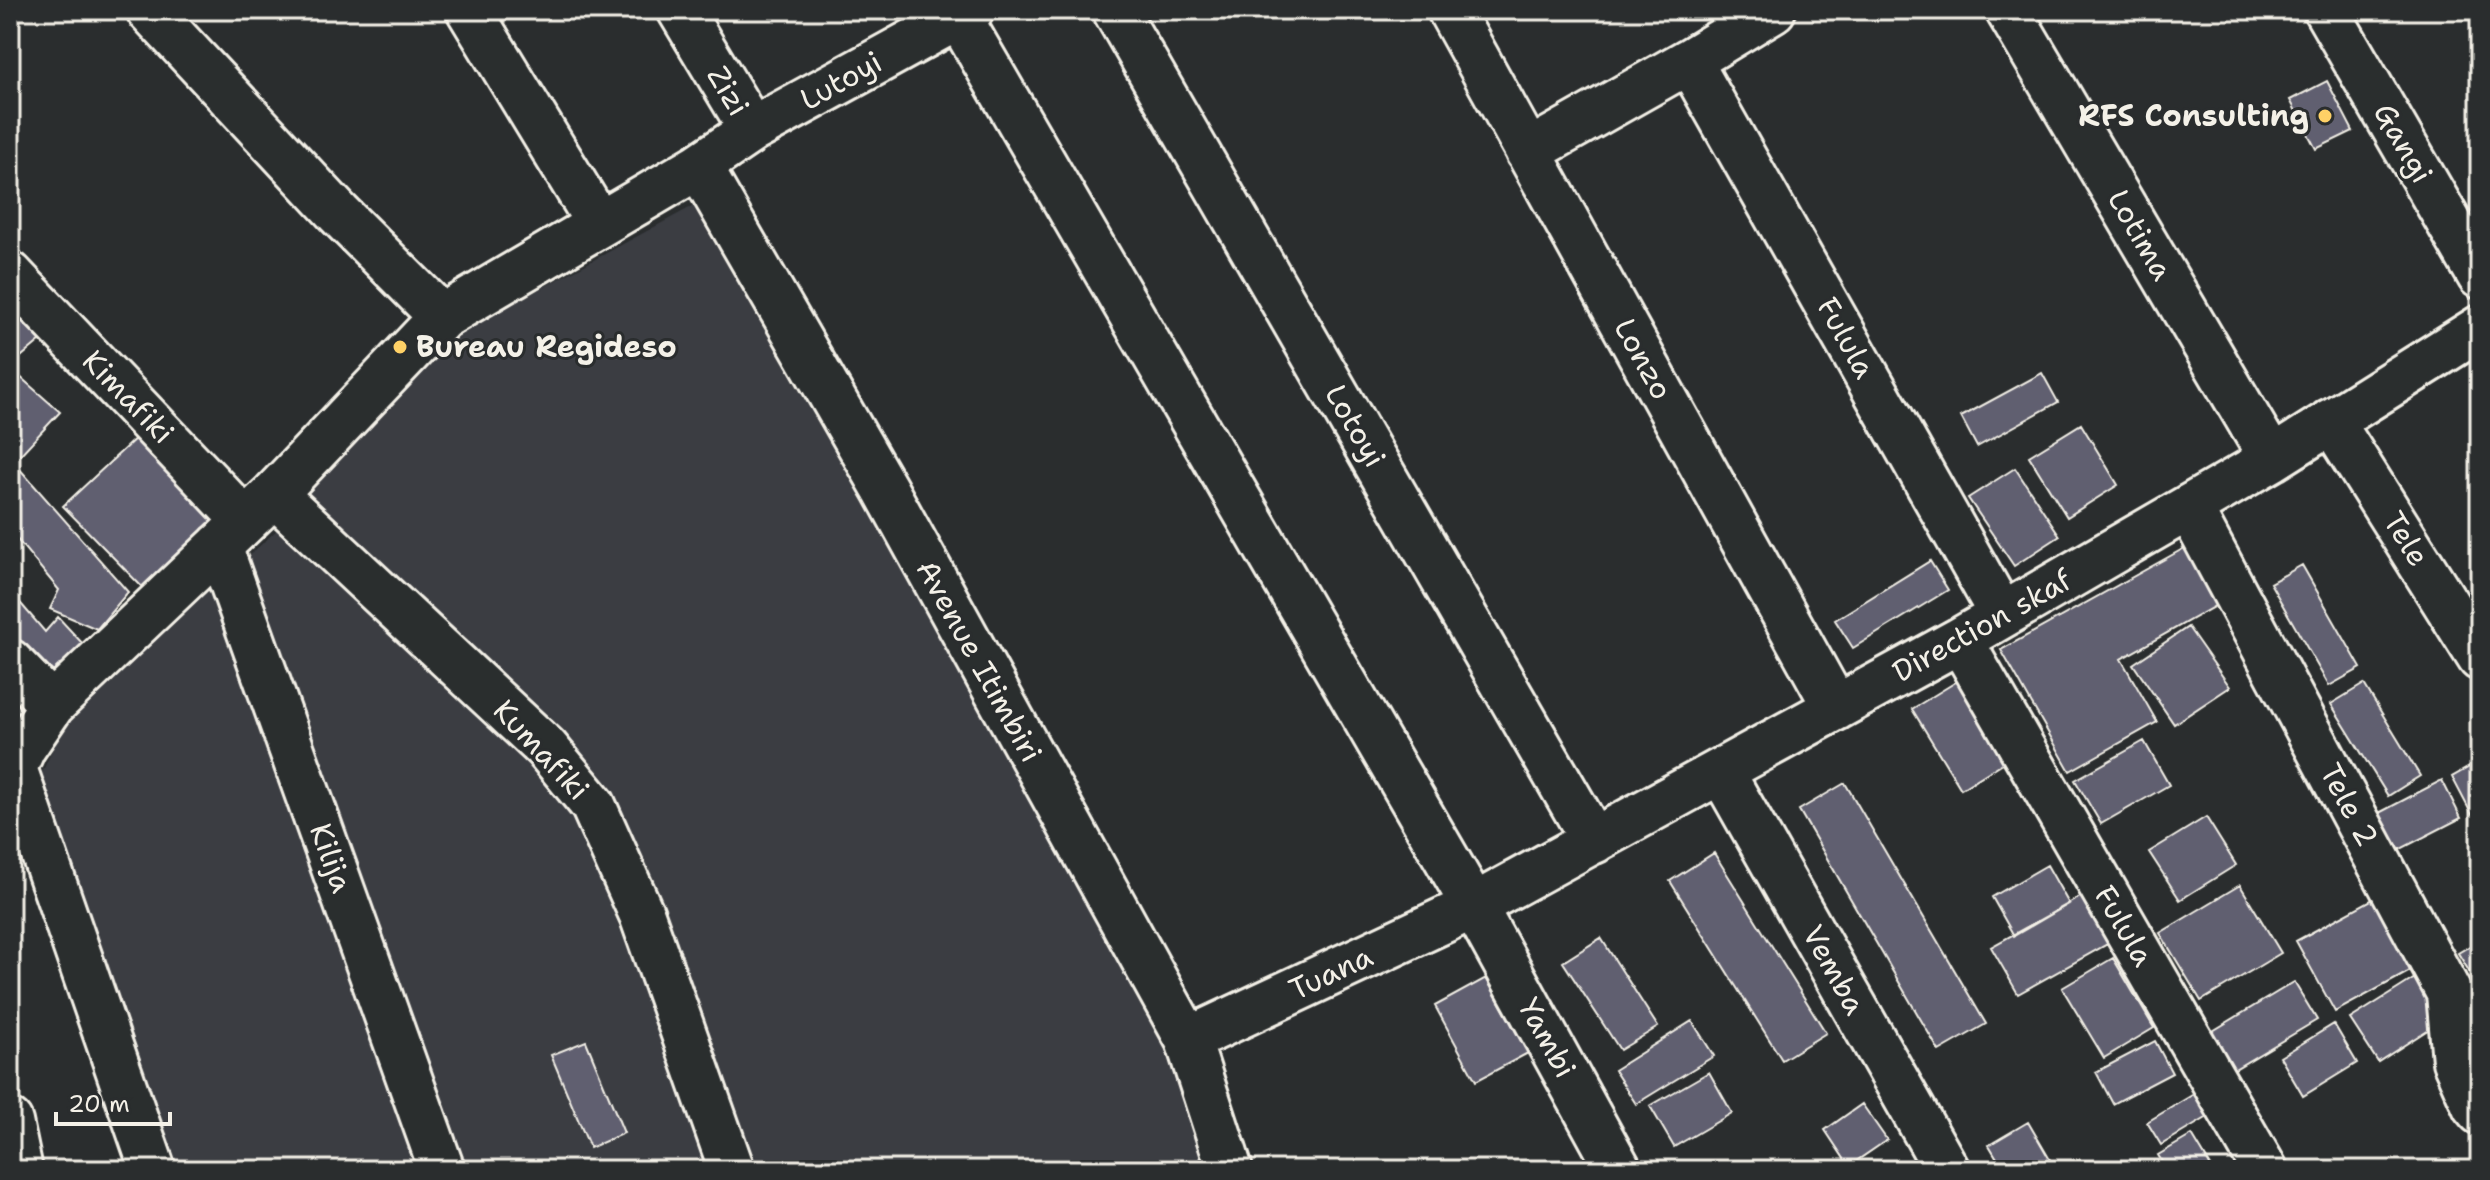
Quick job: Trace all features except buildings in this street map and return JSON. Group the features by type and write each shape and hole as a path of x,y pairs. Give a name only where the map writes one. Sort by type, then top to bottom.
{"street":[{"path":"149,10 339,214 442,317"},
{"path":"469,10 599,224"},
{"name":"Zizi","path":"680,10 752,130"},
{"name":"Lotoyi","path":"1115,10 1594,841"},
{"name":"Lonzo","path":"1450,10 1836,708"},
{"path":"1528,152 1773,10"},
{"name":"Lotima","path":"2008,10 2272,459"},
{"name":"Gangi","path":"2326,10 2480,276"},
{"name":"Lutoyi","path":"12,770 52,705 246,520 442,317 699,166 752,130 965,13"},
{"name":"Yambi","path":"965,13 1474,906 1619,1170"},
{"name":"Fulula","path":"1689,61 2002,615"},
{"name":"Avenue Itimbiri","path":"699,166 885,489 1188,1040 1230,1170"},
{"name":"Kimafiki","path":"10,274 246,520"},
{"name":"Direction skaf","path":"1474,906 1960,640 2272,459 2480,328"},
{"name":"Tele","path":"2331,421 2480,658"},
{"name":"Tele 2","path":"2189,507 2449,993 2455,1061 2480,1112"},
{"name":"Kilija","path":"246,520 442,1170"},
{"name":"Kumafiki","path":"246,520 546,748 593,805 642,915 732,1170"},
{"name":"Fulula","path":"1960,640 2265,1170"},
{"path":"10,662 52,705"},
{"path":"12,770 153,1170"},
{"name":"Vemba","path":"1721,771 1947,1170"},
{"name":"Tuana","path":"1188,1040 1474,906"},
{"path":"10,1122 20,1170"}],"shaded area":[{"path":"693,206 1191,1070 1222,1170 743,1170 601,802 295,495 461,332"},
{"path":"294,514 566,791 714,1170 451,1170 238,566"},
{"path":"215,565 433,1170 167,1170 40,777 67,718"}],"place":[{"name":"RFS Consulting","path":"2325,116"},
{"name":"Bureau Regideso","path":"400,347"}]}
